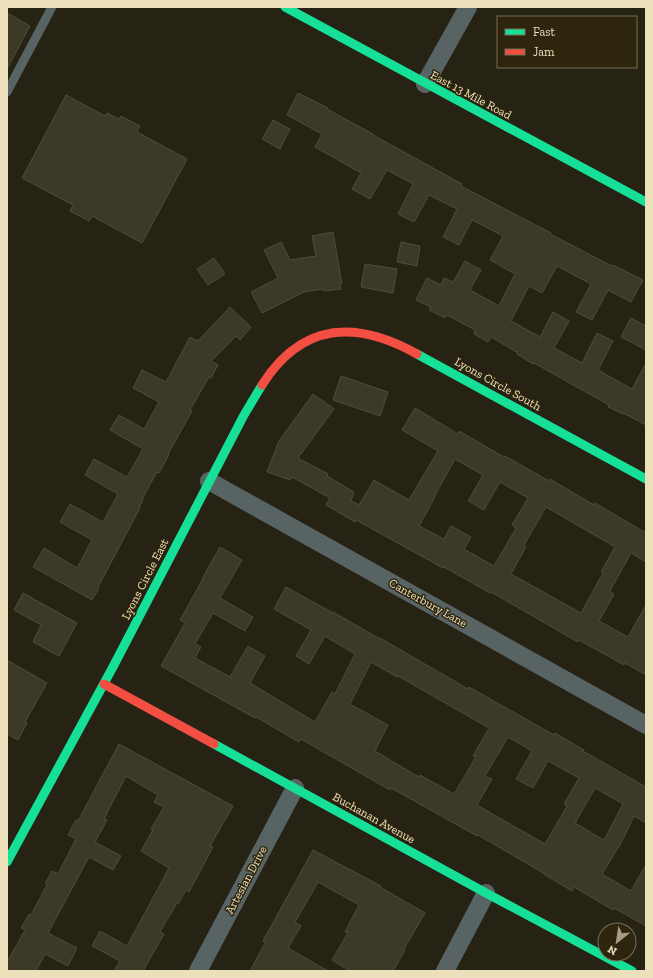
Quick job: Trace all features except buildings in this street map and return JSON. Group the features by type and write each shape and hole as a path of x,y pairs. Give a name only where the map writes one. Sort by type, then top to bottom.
{"street":[{"name":"East 13 Mile Road","path":"285,7 425,84 646,202"},
{"path":"425,84 468,7"},
{"name":"Lyons Circle South","path":"331,332 352,331 389,340 405,347 646,479"},
{"name":"Lyons Circle East","path":"7,862 104,684 258,388 289,353 307,340 331,332"},
{"name":"Canterbury Lane","path":"209,481 646,725"},
{"name":"Buchanan Avenue","path":"104,684 486,894 632,971"},
{"name":"Artesian Drive","path":"198,971 295,788"},
{"path":"445,971 486,894"}],"lane":[{"path":"7,92 52,7"}],"traffic: fast":[{"path":"285,7 646,202"},
{"path":"417,354 646,479"},
{"path":"7,862 114,665 244,415 262,385"},
{"path":"214,744 632,971"}],"traffic: jam":[{"path":"262,385 278,364 295,349 313,339 332,333 352,332 373,336 394,343 417,354"},
{"path":"104,684 214,744"}]}
